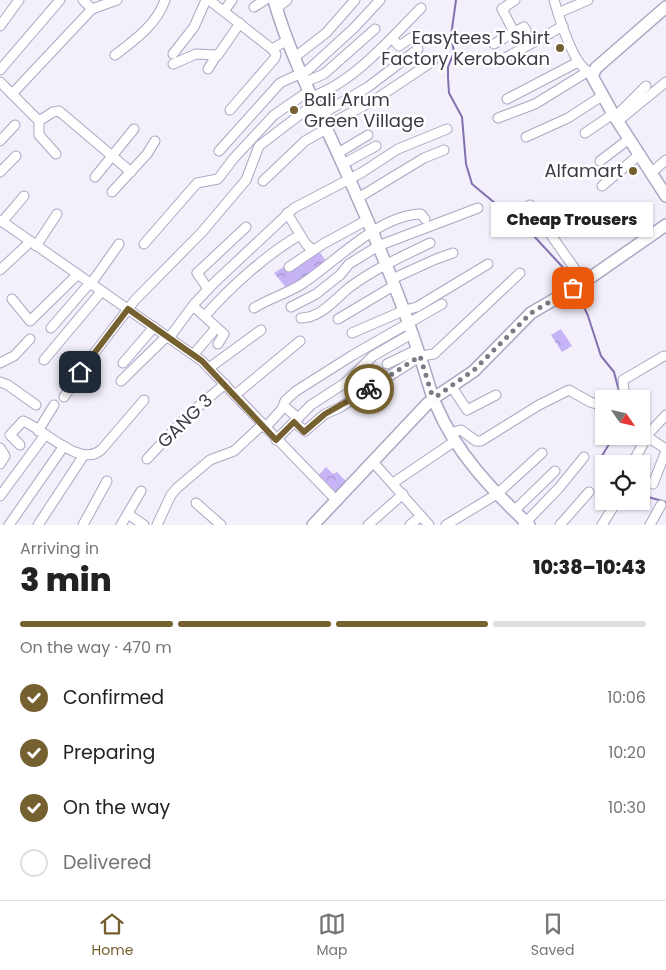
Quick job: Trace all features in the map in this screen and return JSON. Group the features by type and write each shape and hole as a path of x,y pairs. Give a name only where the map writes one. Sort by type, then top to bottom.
{"main road":[{"path":"275,4 279,45 300,54 311,84 326,112 326,128 348,155 355,176 358,198 405,310 433,400 452,437 496,494 526,524"},
{"path":"666,6 590,72 602,96 666,196"},
{"path":"313,525 433,400 474,370 531,313 584,282 666,225"}],"street":[{"path":"0,26 20,0"},
{"path":"0,70 60,0"},
{"path":"83,0 92,9"},
{"path":"12,94 92,9 117,0"},
{"path":"116,55 146,30 162,9 165,0"},
{"path":"173,54 194,28 208,0 228,6 240,23 251,27 279,45 275,58 230,110"},
{"path":"254,7 265,0"},
{"path":"275,4 287,0"},
{"path":"300,54 336,23 355,0"},
{"path":"64,397 86,364 128,309 156,277 202,232 241,187 248,176 262,143 354,28 380,0"},
{"path":"514,32 502,11 515,0"},
{"path":"498,118 536,104 590,72 578,62 554,0"},
{"path":"558,13 588,0"},
{"path":"220,151 280,83 311,84 330,91 392,38 421,8"},
{"path":"208,69 240,23"},
{"path":"498,62 563,26"},
{"path":"494,44 524,27 526,30"},
{"path":"144,244 197,183 218,179 262,126 285,106 296,100 311,84 375,29"},
{"path":"392,38 399,46 418,34"},
{"path":"326,112 368,87 418,49"},
{"path":"173,64 182,58 200,53 216,56"},
{"path":"263,180 305,141 376,99 433,61"},
{"path":"507,99 578,62"},
{"path":"0,82 39,121 39,135 56,154"},
{"path":"585,134 615,117 666,82"},
{"path":"615,117 646,86"},
{"path":"526,137 568,118 602,96"},
{"path":"39,121 53,112 59,111 131,172"},
{"path":"0,141 15,125"},
{"path":"95,177 134,129"},
{"path":"122,381 168,337 212,286 287,213 355,176 398,149 446,129"},
{"path":"348,155 368,135"},
{"path":"600,161 629,138"},
{"path":"112,192 131,172 155,140"},
{"path":"348,155 376,146"},
{"path":"358,198 424,158 444,150"},
{"path":"602,186 640,154"},
{"path":"0,172 16,156"},
{"path":"651,173 666,160"},
{"path":"24,196 1,221 101,292 194,354 336,500"},
{"path":"530,205 584,282"},
{"path":"254,308 272,297 284,295 302,284 373,232 478,208"},
{"path":"287,213 300,235 313,250"},
{"path":"0,270 33,244 57,214"},
{"path":"546,226 570,216"},
{"path":"289,267 313,250 367,220"},
{"path":"291,307 316,294 340,275 349,264 421,220"},
{"path":"212,286 197,272 246,228"},
{"path":"205,316 227,293 270,256 300,235"},
{"path":"302,318 325,308 350,287 430,243"},
{"path":"51,328 90,284 119,244"},
{"path":"338,319 393,282 438,258 453,253"},
{"path":"352,333 426,303 453,284 488,264"},
{"path":"387,364 419,352 434,354 445,346 520,273"},
{"path":"12,299 30,321 77,275"},
{"path":"44,360 101,292"},
{"path":"276,440 311,405 345,383 373,356 442,304"},
{"path":"193,306 224,336 218,344"},
{"path":"123,363 154,327"},
{"path":"194,354 216,328"},
{"path":"157,525 177,488 210,460 234,452 264,427 284,406 287,399 314,380 411,328"},
{"path":"209,368 261,330"},
{"path":"0,363 14,356 30,339"},
{"path":"235,395 300,341"},
{"path":"284,406 305,431 325,414 339,408 419,352"},
{"path":"624,390 622,380 664,356"},
{"path":"0,382 8,385 36,405"},
{"name":"GANG 3","path":"147,459 187,416 224,384"},
{"path":"452,387 467,410 496,395"},
{"path":"393,483 459,430 476,441 481,441 569,390 595,404"},
{"path":"20,445 10,435 21,422 25,421 64,446 84,455 98,453 144,400"},
{"path":"0,496 42,433 54,406"},
{"path":"650,433 666,415"},
{"path":"650,438 666,448 653,484"},
{"path":"9,525 64,446"},
{"path":"0,448 5,456 0,464"},
{"path":"446,525 496,494 542,453"},
{"path":"38,525 84,455"},
{"path":"526,524 584,457"},
{"path":"373,462 429,525"},
{"path":"514,511 555,471"},
{"path":"83,525 107,481"},
{"path":"121,525 141,491"},
{"path":"560,525 590,492"},
{"path":"368,525 403,494"},
{"path":"196,503 222,525"},
{"path":"650,525 661,505"},
{"path":"602,525 611,510"},
{"path":"128,514 144,525"},
{"path":"410,525 421,516"}],"green space":[{"path":"316,246 327,263 287,289 274,273"},
{"path":"561,329 572,346 562,352 551,335"},
{"path":"326,467 333,474 337,472 350,485 340,496 319,475"}],"waterway":[{"path":"456,0 451,36 454,52 448,67 449,93 462,117 466,164 472,184 532,234 569,274 573,282"},
{"path":"577,291 588,316 601,356 614,372 619,390"},
{"path":"602,455 609,445"},
{"path":"650,498 666,502"}],"way so far":[{"path":"369,389 420,356 432,395 437,396 464,378 491,355 531,313 573,288"}],"place":[{"name":"Easytees T Shirt Factory Kerobokan","path":"560,48"},
{"name":"Bali Arum Green Village","path":"294,110"},
{"name":"Alfamart","path":"633,171"},
{"name":"Cheap Trousers","path":"573,288"}],"route":[{"path":"80,372 128,309 202,361 276,440 294,422 304,432 325,414 339,408 369,389"}]}
